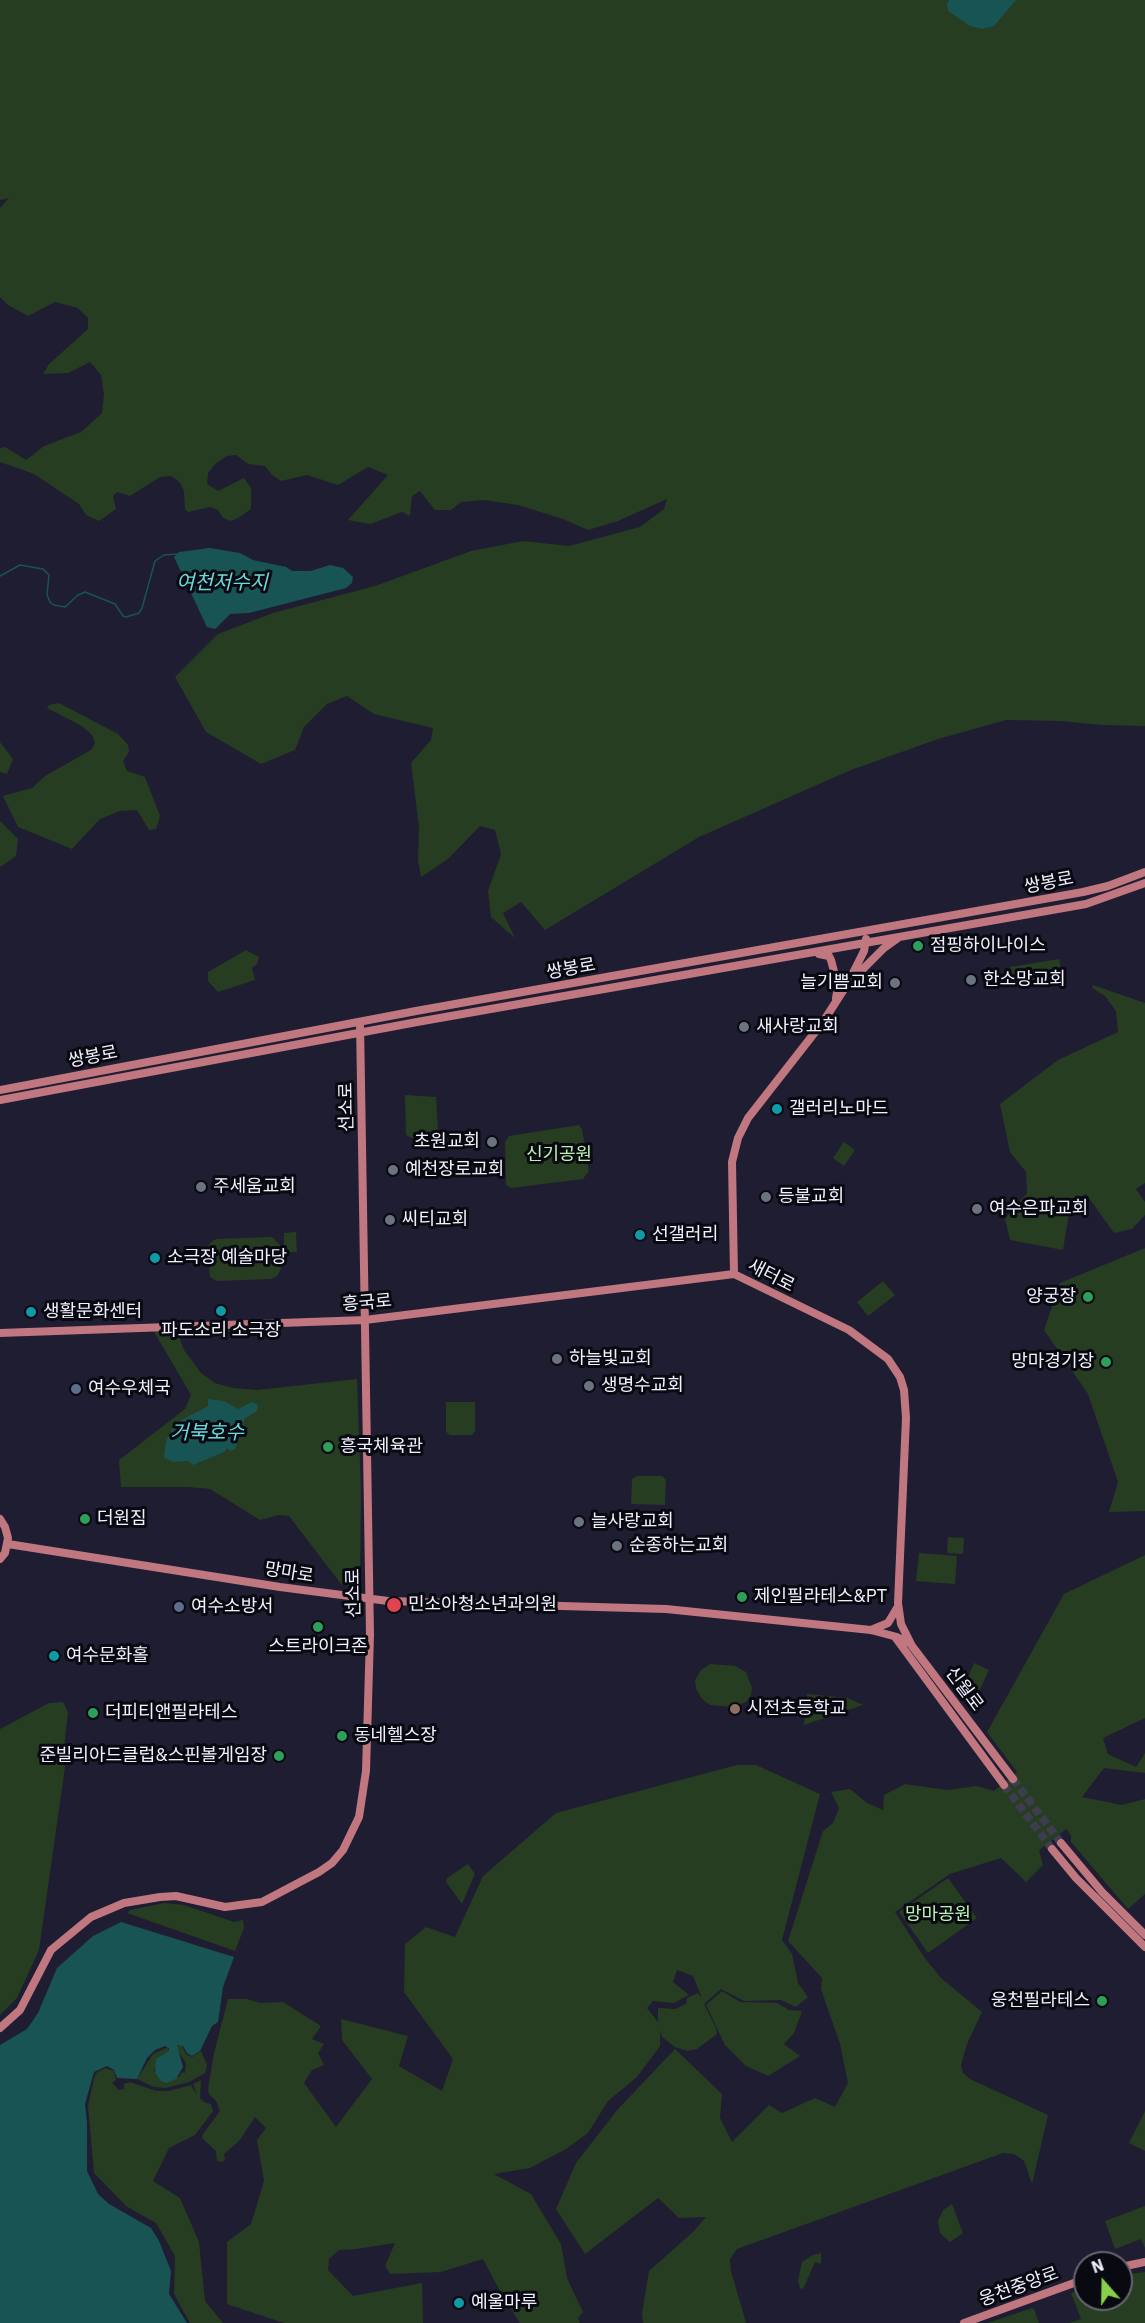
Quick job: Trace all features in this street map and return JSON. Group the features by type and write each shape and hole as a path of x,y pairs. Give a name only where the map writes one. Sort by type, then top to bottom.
{"street":[{"name":"쌍봉로","path":"0,1090 360,1022 1048,899 1108,886 1145,872"},
{"name":"쌍봉로","path":"0,1100 360,1033 1050,911 1086,904 1126,892 1145,883"},
{"path":"1048,899 1050,911"},
{"path":"864,932 866,943"},
{"path":"848,983 900,937 914,934"},
{"name":"새터로","path":"866,943 848,983 823,1022 748,1118 735,1145 732,1162 734,1274 849,1330 888,1359 900,1377 904,1390 906,1418 898,1603"},
{"path":"811,952 826,955 831,960 838,987 835,1003"},
{"name":"선소로","path":"0,2028 20,2010 51,1950 91,1917 107,1909 141,1899 168,1896 225,1907 252,1905 272,1898 332,1863 343,1850 359,1817 366,1771 369,1599 360,1022"},
{"name":"흥국로","path":"0,1333 365,1320 734,1274"},
{"path":"0,1520 7,1532 8,1544 0,1559"},
{"name":"망마로","path":"8,1544 369,1599 666,1609 871,1630 894,1636 912,1646"},
{"path":"871,1630 888,1623 898,1603"},
{"name":"신월로","path":"898,1603 902,1628 912,1646 1013,1779"},
{"name":"신월로","path":"894,1636 1004,1785"},
{"path":"1061,1843 1102,1892 1145,1935"},
{"path":"1052,1849 1076,1878 1145,1947"},
{"name":"웅천중앙로","path":"964,2323 1073,2283"}],"green space":[{"path":"0,0 1145,0 1145,726 1006,720 938,739 851,770 699,837 545,930 521,902 503,913 515,938 491,917 488,891 501,854 495,830 480,826 448,859 421,877 418,861 419,827 411,763 431,740 433,728 374,714 347,696 327,704 304,727 295,750 261,764 206,732 175,677 218,634 273,613 375,586 471,551 523,541 569,546 640,527 664,509 667,499 618,521 588,530 563,519 518,505 484,500 461,502 451,510 435,510 420,491 412,496 410,516 402,512 370,524 348,520 388,475 368,467 338,485 307,475 281,481 265,466 248,464 236,455 227,456 215,464 208,473 207,484 218,491 244,478 251,488 251,509 238,518 231,521 223,518 218,510 210,507 188,512 185,509 181,484 170,476 160,477 130,496 117,492 113,496 116,509 99,521 86,515 79,504 34,474 0,462 0,448 5,447 26,460 44,446 81,432 102,413 104,394 101,375 90,362 68,373 43,374 49,364 88,329 88,318 78,308 55,302 28,316 8,305 0,297 0,208 9,198 0,200"},
{"path":"59,703 118,734 128,745 129,752 123,761 127,771 145,777 160,816 156,829 149,830 137,810 120,811 100,819 72,849 18,827 3,796 32,788 45,776 91,750 95,743 92,735 82,726 47,708 49,705"},
{"path":"0,742 13,759 7,774 0,772"},
{"path":"0,821 18,839 16,856 0,867"},
{"path":"246,950 259,957 257,964 252,968 255,980 218,992 208,981 208,972"},
{"path":"1059,959 1062,974 1066,977 1016,985 1012,983 1010,967"},
{"path":"1093,985 1145,1003 1145,1183 1136,1189 1145,1202 1145,1215 1132,1229 1114,1233 1086,1194 1071,1201 1063,1250 1010,1240 1005,1219 1027,1193 1026,1172 1010,1152 1000,1104 1058,1060 1118,1032 1116,1011 1105,996 1092,988"},
{"path":"405,1095 436,1097 438,1131 433,1137 414,1139 406,1135"},
{"name":"신기공원","path":"579,1125 582,1129 589,1171 583,1179 511,1188 506,1185 505,1142 509,1136"},
{"path":"844,1142 855,1150 844,1166 833,1158"},
{"path":"296,1232 297,1252 284,1252 284,1233"},
{"path":"272,1237 280,1245 281,1269 277,1276 271,1279 217,1281 210,1277 207,1248 211,1242 216,1239"},
{"name":"망마경기장","path":"1145,1248 1145,1511 1109,1512 1118,1482 1088,1394 1044,1330 1060,1283"},
{"path":"883,1281 895,1295 868,1316 857,1302"},
{"path":"153,1330 177,1331 184,1350 201,1373 215,1383 233,1388 257,1390 357,1379 361,1491 360,1584 354,1588 341,1584 289,1516 278,1515 260,1520 210,1489 121,1487 119,1460 185,1409 191,1395"},
{"path":"446,1402 475,1402 475,1431 472,1435 450,1435 446,1432"},
{"path":"637,1476 662,1476 666,1480 665,1505 631,1504 632,1479"},
{"path":"948,1537 964,1538 963,1554 947,1553"},
{"path":"919,1553 957,1556 955,1584 916,1581"},
{"path":"1145,1555 1145,1718 1103,1738 1108,1754 1136,1767 1145,1753 1145,1773 1104,1768 1082,1797 1122,1805 1145,1799 1145,1894 1128,1909 1071,1842 1071,1835 1066,1829 1039,1850 1043,1865 1026,1882 1001,1858 950,1874 895,1912 924,1957 941,1978 982,2012 967,2044 961,2065 963,2073 970,2079 1048,2115 1032,2184 1024,2161 1014,2154 1003,2153 737,2249 730,2259 731,2271 746,2323 643,2323 642,2313 649,2271 694,2231 706,2217 679,2218 658,2198 585,2254 556,2209 576,2163 618,2109 675,2049 722,2094 720,2118 732,2142 769,2105 782,2113 815,2098 835,2107 848,2083 840,2044 821,1989 822,1978 788,1941 823,1831 833,1823 839,1808 831,1792 850,1789 867,1803 883,1810 884,1795 905,1784 947,1790 977,1786 994,1791 1017,1772 987,1732 1064,1594"},
{"path":"974,1663 989,1670 975,1700 961,1693"},
{"path":"710,1664 735,1666 746,1672 752,1688 751,1695 746,1702 732,1707 710,1705 702,1699 696,1689 695,1680 701,1670"},
{"path":"807,1694 848,1698 863,1705 804,1725"},
{"path":"63,1702 68,1712 64,1748 65,1767 39,1950 17,1998 0,2015 0,1729 49,1703"},
{"path":"737,1765 756,1765 820,1794 782,1940 792,1954 798,1983 808,1997 796,2007 781,2000 744,2001 721,1989 704,2004 717,2034 697,2049 687,2051 675,2047 662,2037 660,2031 660,2046 637,2077 608,2101 588,2133 566,2149 530,2168 494,2174 531,2194 561,2244 567,2278 583,2312 578,2318 580,2323 520,2323 483,2259 441,2272 390,2274 385,2266 395,2243 339,2250 329,2259 328,2270 353,2296 422,2283 423,2323 284,2323 227,2304 227,2242 251,2224 264,2181 257,2140 266,2128 255,2117 239,2141 224,2154 225,2160 222,2162 217,2161 216,2151 202,2138 220,2111 208,2089 214,2053 228,1999 247,1999 260,2003 283,2002 321,2026 312,2039 324,2044 318,2053 324,2065 312,2070 304,2083 336,2127 372,2079 342,2040 341,2019 408,2036 399,2066 442,2091 453,2059 404,1992 405,1944 426,1927 455,1937 483,1876 556,1813","holes":["677,1970 693,1976 702,1998 698,1993 687,1998 686,2004 675,2009 658,2008 658,2022 647,2008 653,2001 674,2003 689,1995 673,1982"]},
{"path":"468,1864 475,1874 462,1904 446,1882 447,1878"},
{"name":"망마공원","path":"948,1878 977,1918 928,1953 899,1912"},
{"path":"164,1903 184,1905 234,1922 243,1920 244,1928 235,1951 127,1913 130,1910"},
{"path":"722,1991 740,2002 777,2003 789,2010 802,2011 794,2033 784,2044 800,2056 768,2076 746,2066 725,2045 706,2005"},
{"path":"178,2045 182,2046 186,2054 192,2057 201,2051 207,2065 205,2073 189,2082 166,2088 154,2087 137,2079 153,2054 168,2047 169,2051 154,2070 157,2077 179,2077 182,2072 185,2073 186,2063 178,2051"},
{"path":"106,2068 114,2071 116,2080 112,2083 119,2090 124,2089 124,2084 130,2082 156,2091 169,2091 191,2085 197,2095 193,2084 201,2080 200,2098 211,2104 213,2111 195,2135 169,2148 153,2181 180,2198 199,2242 205,2301 223,2323 190,2323 174,2294 175,2256 156,2223 126,2206 94,2173 88,2106 94,2078 97,2072"},
{"path":"1145,2111 1145,2151 1129,2143"},
{"path":"952,2204 963,2233 950,2242 940,2233 938,2221 943,2210"},
{"path":"1145,2206 1145,2248 1141,2239 1115,2249 1105,2221"},
{"path":"821,2253 821,2264 815,2262 803,2289 800,2288 798,2281 802,2262"},
{"path":"1145,2272 1145,2323 1069,2323 1081,2319 1078,2311 1133,2311 1133,2274"},
{"path":"1032,2308 1039,2323 988,2323"}],"water":[{"path":"949,0 1016,0 994,26 982,29 970,26 948,11"},
{"name":"여천저수지","path":"210,548 240,553 253,560 286,567 292,571 310,571 330,565 343,568 353,577 352,583 346,588 249,613 230,614 215,629 207,627 174,557 179,552"},
{"name":"거북호수","path":"208,1399 224,1401 238,1409 252,1402 258,1405 257,1411 244,1419 243,1430 235,1449 231,1451 227,1448 224,1452 193,1465 188,1461 173,1462 164,1458 166,1441 176,1423 208,1406"},
{"path":"121,1922 234,1957 223,1987 218,2022 212,2026 200,2051 192,2056 183,2046 177,2045 183,2067 176,2079 166,2083 160,2080 155,2073 156,2059 169,2051 169,2048 165,2046 155,2050 147,2058 137,2079 117,2078 114,2070 107,2066 94,2072 85,2104 87,2171 98,2194 109,2204 151,2228 171,2271 169,2294 187,2323 0,2323 0,2045 27,2029 38,2013 57,1968 93,1936"}],"waterway":[{"path":"0,576 20,565 43,569 49,575 47,595 54,605 65,607 85,592 115,604 126,617 139,613 142,608 155,561 164,555 177,554"}],"tunnel":[{"path":"1013,1779 1061,1843"},
{"path":"1004,1785 1052,1849"}],"place":[{"name":"점핑하이나이스","path":"918,946"},
{"name":"한소망교회","path":"971,980"},
{"name":"늘기쁨교회","path":"895,983"},
{"name":"새사랑교회","path":"744,1027"},
{"name":"갤러리노마드","path":"777,1109"},
{"name":"초원교회","path":"492,1142"},
{"name":"예천장로교회","path":"393,1170"},
{"name":"주세움교회","path":"201,1187"},
{"name":"등불교회","path":"766,1197"},
{"name":"여수은파교회","path":"977,1209"},
{"name":"씨티교회","path":"390,1220"},
{"name":"선갤러리","path":"640,1235"},
{"name":"소극장 예술마당","path":"155,1258"},
{"name":"양궁장","path":"1088,1297"},
{"name":"파도소리 소극장","path":"221,1311"},
{"name":"생활문화센터","path":"31,1312"},
{"name":"하늘빛교회","path":"557,1359"},
{"name":"망마경기장","path":"1106,1362"},
{"name":"생명수교회","path":"589,1386"},
{"name":"여수우체국","path":"76,1389"},
{"name":"흥국체육관","path":"328,1447"},
{"name":"더원짐","path":"85,1519"},
{"name":"늘사랑교회","path":"579,1522"},
{"name":"순종하는교회","path":"617,1546"},
{"name":"제인필라테스&PT","path":"742,1597"},
{"name":"민소아청소년과의원","path":"394,1605"},
{"name":"여수소방서","path":"179,1607"},
{"name":"스트라이크존","path":"318,1627"},
{"name":"여수문화홀","path":"54,1656"},
{"name":"시전초등학교","path":"735,1709"},
{"name":"더피티앤필라테스","path":"93,1713"},
{"name":"동네헬스장","path":"342,1736"},
{"name":"준빌리아드클럽&스핀볼게임장","path":"279,1756"},
{"name":"웅천필라테스","path":"1102,2001"},
{"name":"예울마루","path":"459,2303"}]}
